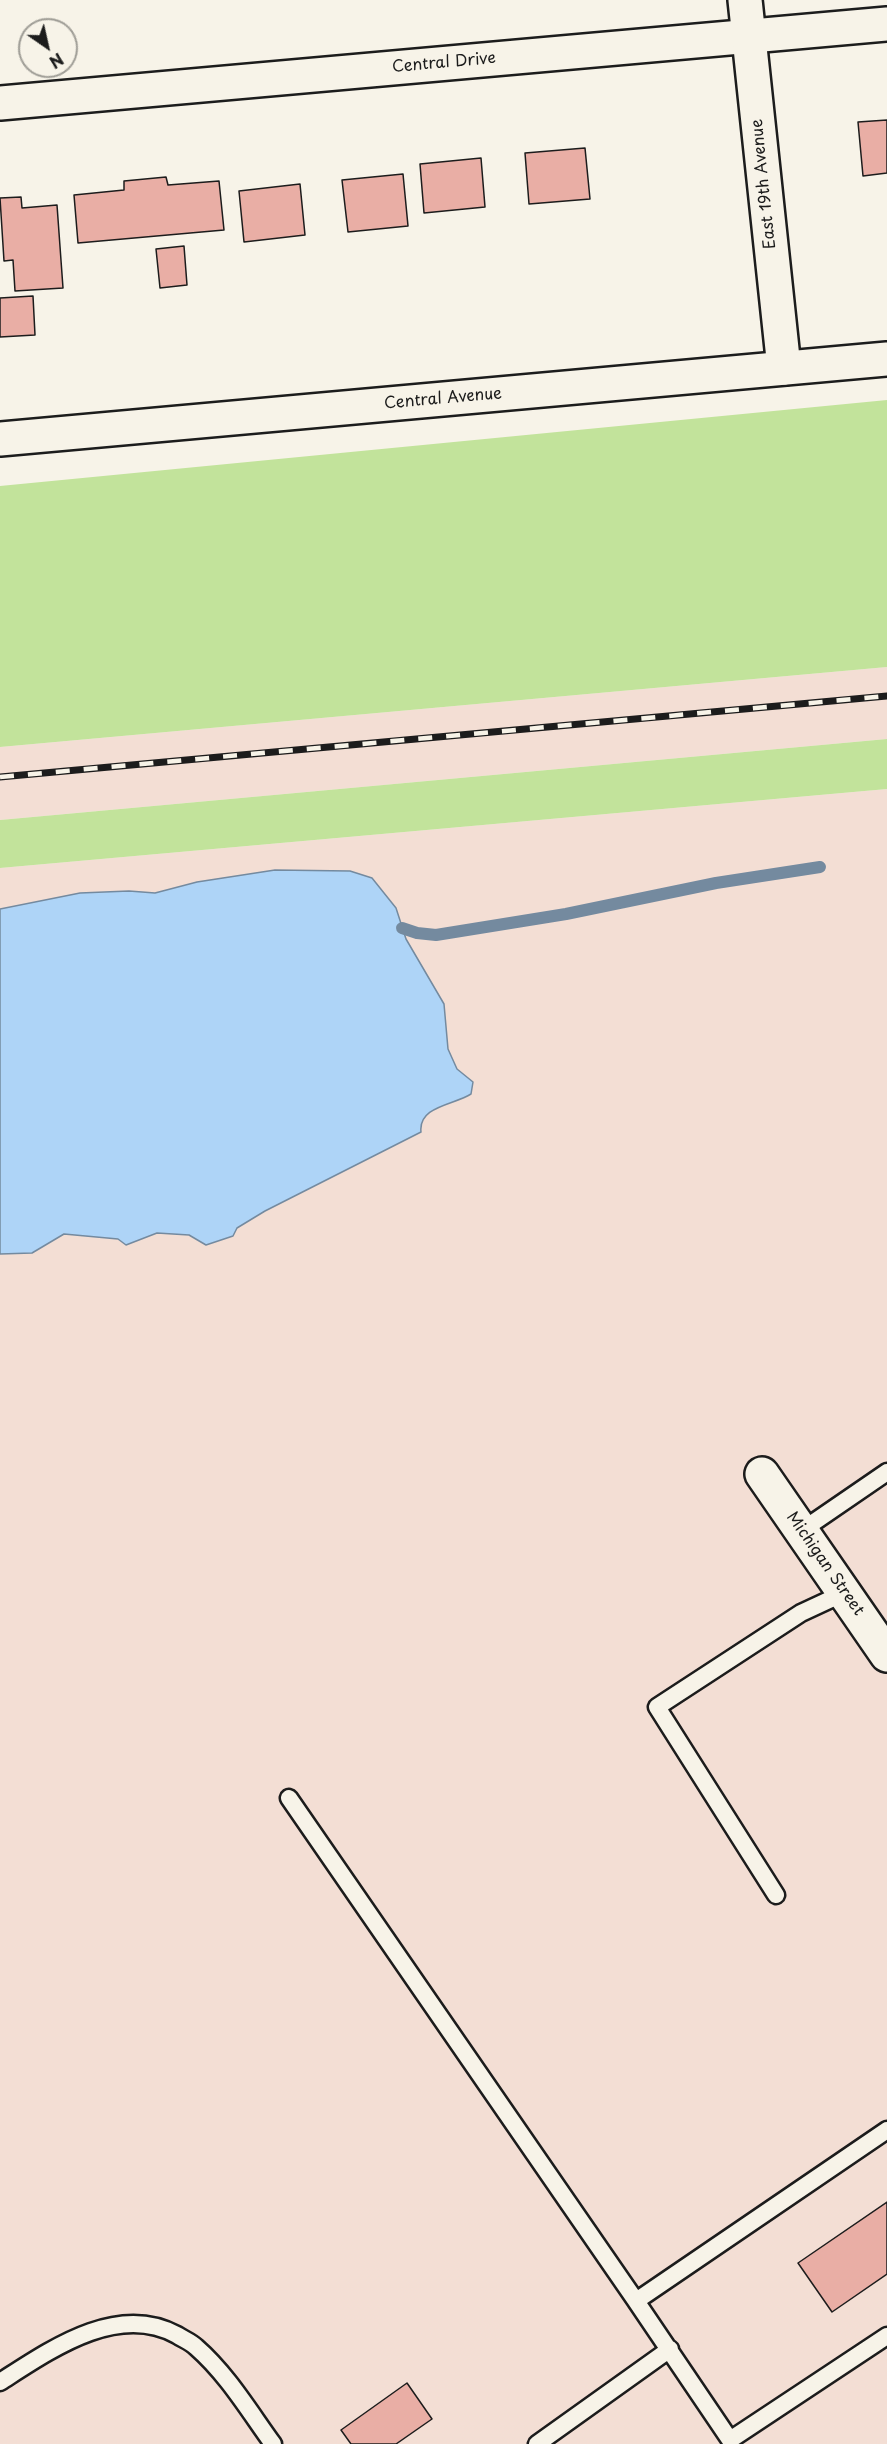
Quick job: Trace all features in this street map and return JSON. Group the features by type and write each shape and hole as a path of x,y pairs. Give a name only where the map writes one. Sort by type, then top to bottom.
{"street":[{"name":"East 19th Avenue","path":"745,0 784,369"},
{"name":"Central Drive","path":"0,102 887,24"},
{"name":"Central Avenue","path":"0,439 887,359"},
{"name":"Michigan Street","path":"762,1474 887,1655"}],"lane":[{"path":"801,1531 887,1472"},
{"path":"776,1895 657,1707 801,1613 844,1593"},
{"path":"290,1798 670,2349 731,2442 887,2336"},
{"path":"636,2301 887,2130"},
{"path":"0,2382 45,2354 85,2334 123,2323 162,2327 195,2346 227,2380 273,2444"},
{"path":"537,2444 670,2349"}],"shaded area":[{"path":"887,667 887,739 0,820 0,747"},
{"path":"887,789 887,2444 0,2444 0,868"}],"green space":[{"path":"887,400 887,667 0,747 0,486"},
{"path":"887,739 887,789 0,868 0,820"}],"water":[{"path":"275,870 350,871 372,878 396,908 406,939 444,1004 448,1049 457,1069 473,1082 471,1094 431,1111 422,1123 421,1132 265,1211 237,1228 233,1236 206,1245 189,1235 157,1233 126,1245 118,1239 64,1234 32,1253 0,1254 0,909 80,893 129,891 155,893 197,882"}],"building":[{"path":"887,120 887,173 863,176 858,122"},
{"path":"585,148 590,199 529,204 525,153"},
{"path":"481,158 485,207 424,213 420,164"},
{"path":"403,174 408,226 348,232 342,180"},
{"path":"166,177 168,185 219,181 224,230 78,243 74,195 124,190 124,181"},
{"path":"300,184 305,235 244,242 239,191"},
{"path":"21,197 22,208 57,205 63,288 15,291 13,260 4,261 0,198"},
{"path":"184,246 187,285 160,288 156,249"},
{"path":"33,296 35,335 0,337 0,298"},
{"path":"887,2202 887,2274 832,2312 798,2263"},
{"path":"407,2383 432,2419 396,2444 351,2444 341,2430"}],"waterway":[{"path":"402,928 417,933 436,935 566,914 716,883 820,867"}],"railway":[{"path":"0,777 887,696"}]}
